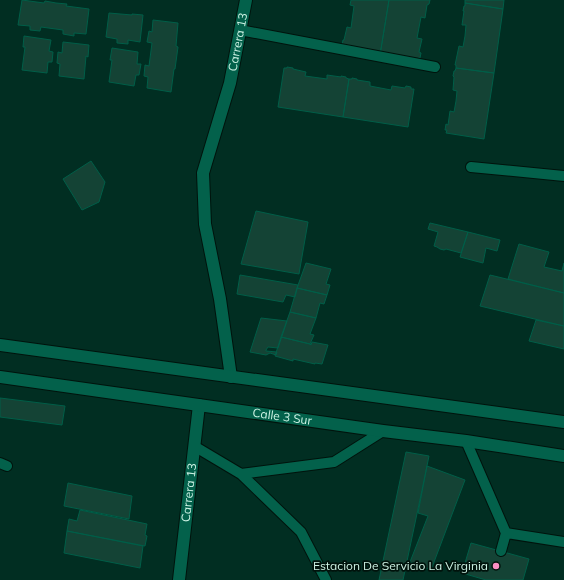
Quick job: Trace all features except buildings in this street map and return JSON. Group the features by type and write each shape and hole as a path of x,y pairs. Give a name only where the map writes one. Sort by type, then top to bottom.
{"street":[{"name":"Carrera 13","path":"231,377 220,299 205,224 203,173 230,83 246,0"},
{"path":"0,345 564,422"},
{"name":"Calle 3 Sur","path":"0,377 384,431 466,441 564,456"},
{"name":"Carrera 13","path":"179,580 198,405"}],"lane":[{"path":"240,30 435,67"},
{"path":"471,167 564,176"},
{"path":"242,474 334,462 384,431"},
{"path":"466,441 506,533 502,551"},
{"path":"194,446 242,474 301,532 326,580"},
{"path":"506,533 564,542"}],"place":[{"name":"Estacion De Servicio La Virginia","path":"496,566"}]}
